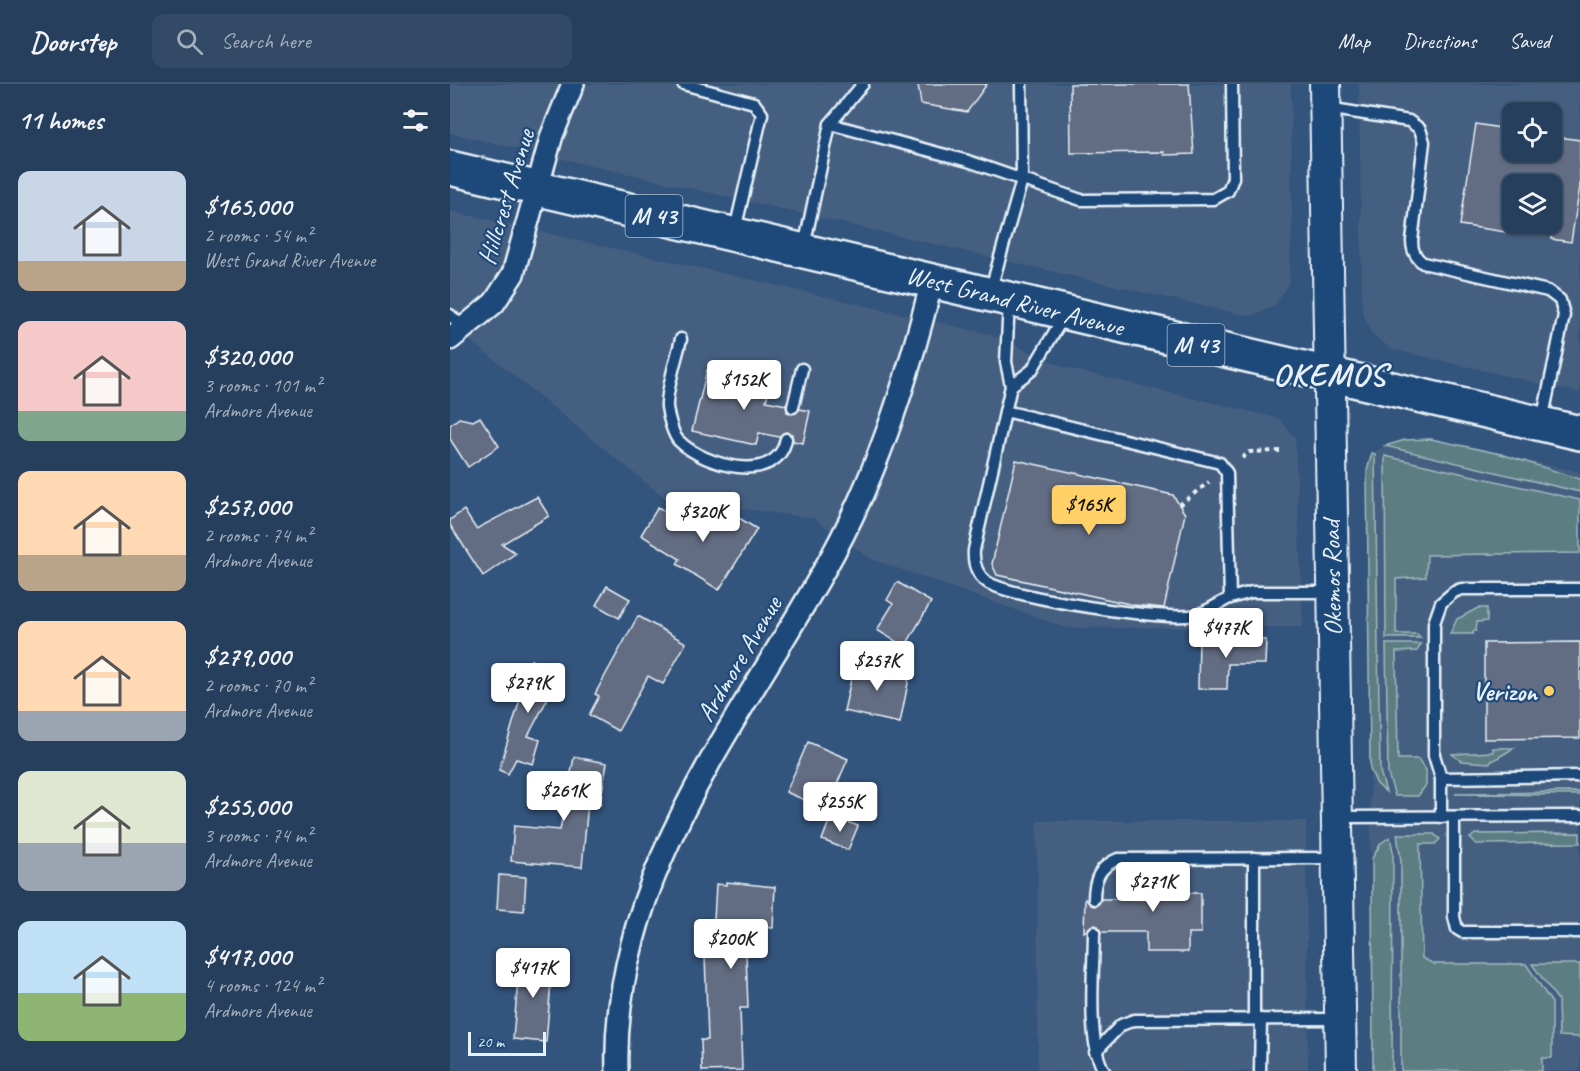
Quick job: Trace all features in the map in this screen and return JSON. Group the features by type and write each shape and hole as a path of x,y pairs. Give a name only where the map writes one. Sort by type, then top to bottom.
{"main road":[{"name":"Okemos Road","path":"1325,96 1341,1071"},
{"name":"West Grand River Avenue","path":"450,168 1328,376 1580,433"}],"street":[{"name":"Hillcrest Avenue","path":"455,328 494,303 513,274 552,135 573,84"},
{"name":"Ardmore Avenue","path":"617,1071 620,1015 627,975 638,927 662,859 708,762 824,572 850,522 888,431 917,339 932,281"}],"lane":[{"path":"683,84 754,103 762,114 734,235"},
{"path":"803,250 830,124 863,84"},
{"path":"1021,84 1022,180 999,297 1011,387 974,550 975,567 985,581 1039,598 1141,615 1196,615 1230,598 1252,592 1332,592"},
{"path":"830,124 968,161 1081,200 1214,199 1222,196 1232,185 1232,84"},
{"path":"1325,96 1409,121 1420,129 1424,142 1412,241 1412,248 1418,259 1423,263 1548,291 1560,300 1564,315 1541,424"},
{"path":"1011,387 1032,370 1065,313"},
{"path":"681,339 667,406 677,440 698,455 727,465 754,467 770,464 778,459 786,439"},
{"path":"793,407 802,369"},
{"path":"1005,411 1220,463 1227,472 1230,598"},
{"path":"1441,817 1441,778 1434,755 1434,634 1436,612 1441,603 1461,589 1580,589"},
{"path":"1441,778 1580,776"},
{"path":"1337,817 1580,816"},
{"path":"1454,817 1454,917 1457,929 1462,932 1580,932"},
{"path":"1254,858 1260,1071"},
{"path":"1094,899 1094,886 1100,872 1119,859 1338,858"},
{"path":"1094,932 1095,1052 1104,1071"},
{"path":"1095,1052 1121,1025 1134,1020 1340,1019"}],"path":[{"path":"1242,458 1249,452 1280,451"},
{"path":"1179,505 1209,482"}],"shaded area":[{"path":"450,84 1291,84 1292,226 1289,282 1276,304 1254,315 1242,315 450,133"},
{"path":"1359,84 1580,84 1580,393 1391,349 1372,334 1363,314"},
{"path":"450,211 989,334 1066,368 1278,418 1295,437 1303,627 1067,628 871,559 813,518 666,499 450,324"},
{"path":"1431,439 1580,472 1580,1071 1373,1071 1367,470 1372,453 1385,446 1405,440"},
{"path":"1037,821 1306,821 1308,1071 1038,1071"}],"green space":[{"path":"1431,439 1501,454 1580,479 1580,492 1385,446 1405,440"},
{"path":"1372,453 1375,454 1380,771 1386,792 1377,784 1370,769 1367,470"},
{"path":"1385,456 1580,500 1580,553 1427,555 1426,577 1396,579 1396,634 1417,634 1421,638 1386,638"},
{"path":"1478,608 1487,608 1487,621 1477,622 1476,631 1473,631 1473,634 1450,634 1457,619"},
{"path":"1386,644 1421,644 1417,651 1396,652 1398,759 1418,759 1426,770 1426,785 1418,796 1395,796 1388,774"},
{"path":"1493,748 1514,748 1489,763 1461,761 1452,754 1493,752"},
{"path":"1580,792 1580,795 1456,794 1457,793"},
{"path":"1580,833 1580,843 1476,844 1470,838 1475,834"},
{"path":"1397,834 1434,834 1440,839 1435,844 1420,844 1422,958 1434,964 1526,964 1552,1003 1552,1058 1542,1058 1542,1071 1401,1071 1401,861"},
{"path":"1390,837 1393,851 1392,1071 1373,1071 1372,859 1381,843"},
{"path":"1532,964 1580,964 1580,1037 1559,1036 1558,1000"}],"building":[{"path":"918,84 987,84 967,112 921,104"},
{"path":"1070,84 1189,84 1194,154 1071,153"},
{"path":"1476,124 1502,128 1502,162 1562,162 1562,138 1580,140 1580,186 1571,242 1551,239 1551,234 1562,234 1562,174 1502,174 1502,231 1460,225"},
{"path":"707,370 770,385 766,401 786,405 787,412 792,414 800,409 810,411 803,443 793,441 792,434 786,432 779,437 759,433 756,445 692,431"},
{"path":"480,417 499,446 468,467 450,439 450,425 459,418 473,421"},
{"path":"1016,460 1173,495 1185,514 1164,608 1134,605 997,575 992,564"},
{"path":"537,497 549,516 502,544 516,553 483,576 450,525 450,520 464,510 476,529"},
{"path":"715,503 757,529 719,590 677,564 680,559 641,535 658,507 697,532"},
{"path":"897,582 931,602 905,647 877,630 893,604 887,600"},
{"path":"607,586 630,599 619,618 596,605"},
{"path":"638,616 686,643 663,684 648,676 618,731 589,715 599,696 595,694"},
{"path":"1199,639 1266,640 1265,664 1228,664 1227,689 1198,689"},
{"path":"1580,642 1580,738 1484,739 1484,643"},
{"path":"531,660 560,675 528,736 540,740 533,764 516,759 508,774 499,770 520,699 513,696"},
{"path":"855,661 910,673 900,723 844,711"},
{"path":"808,742 848,759 826,809 786,792"},
{"path":"574,757 607,763 600,805 588,803 582,867 511,861 514,826 560,830"},
{"path":"831,816 858,826 848,850 822,840"},
{"path":"1146,872 1189,873 1189,893 1201,893 1201,933 1188,933 1188,952 1146,952 1146,932 1101,932 1098,926 1094,925 1084,932 1085,899 1094,906 1102,899 1146,899"},
{"path":"499,875 526,877 524,911 497,909"},
{"path":"726,882 775,887 773,928 745,926 748,1008 740,1008 742,1070 702,1071 701,1040 708,1040 705,956 712,956 716,884 726,885"},
{"path":"520,956 553,958 546,1042 513,1039"}],"place":[{"name":"Verizon","path":"1549,691"}],"district":[{"name":"OKEMOS","path":"1330,374"}]}
